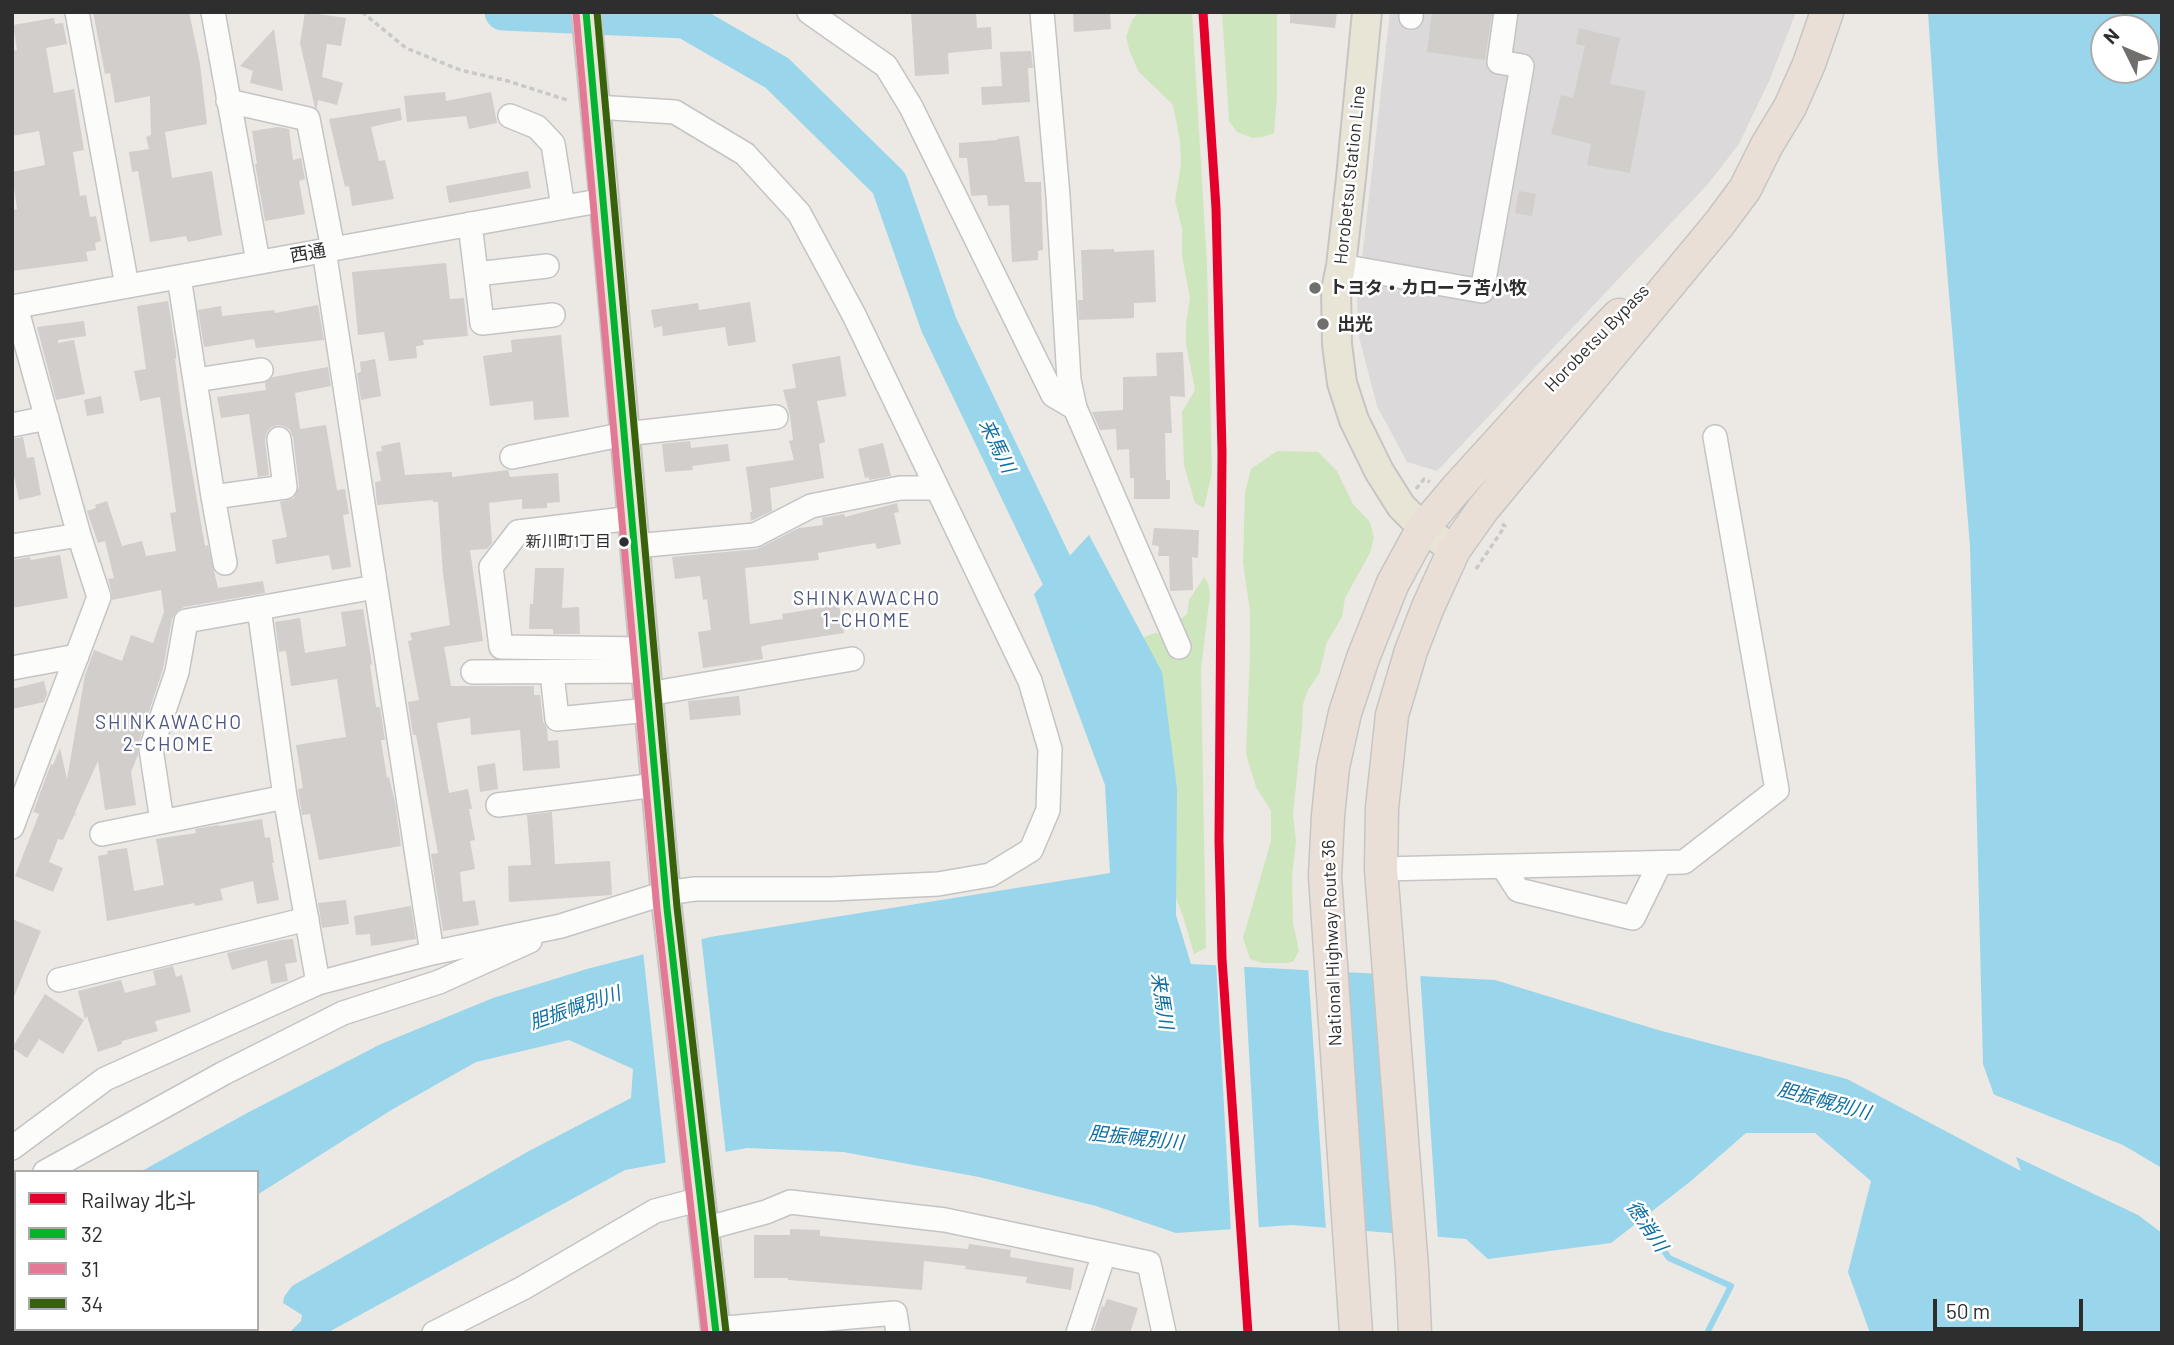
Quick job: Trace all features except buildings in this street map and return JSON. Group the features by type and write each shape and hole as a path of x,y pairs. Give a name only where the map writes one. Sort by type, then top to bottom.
{"highway":[{"name":"Horobetsu Bypass","path":"1454,550 1483,509 1745,189 1790,107 1827,12"},
{"name":"Horobetsu Bypass","path":"1423,528 1536,401 1639,295 1767,145"},
{"name":"National Highway Route 36","path":"1356,1333 1325,876 1328,816 1333,767 1345,713 1363,658 1393,583 1423,528"},
{"path":"1415,1333 1381,869 1382,808 1392,715 1411,651 1454,550"}],"main road":[{"path":"586,12 588,99 604,200 666,900 715,1331"},
{"name":"Horobetsu Station Line","path":"1367,12 1341,266 1336,290 1337,344 1342,383 1354,420 1379,471 1401,506 1423,528 1454,550"}],"street":[{"path":"76,12 128,286"},
{"path":"213,12 258,262"},
{"path":"809,12 886,66 911,107 1053,395 1075,408"},
{"path":"1042,12 1058,196 1069,380 1075,408 1179,647"},
{"path":"1341,266 1482,290 1522,66 1499,62 1506,12"},
{"path":"12,1148 105,1079 318,983 432,953 561,926 666,900 695,889 831,889 938,884 990,875 1031,850 1048,810 1050,750 1030,681 854,315 799,213 745,154 675,113 588,99"},
{"path":"228,101 308,119 329,249 375,587 432,953"},
{"path":"510,116 537,127 554,144 563,207"},
{"name":"西通","path":"14,307 604,200"},
{"path":"470,224 482,323 554,315"},
{"path":"476,274 547,266"},
{"path":"179,277 225,564"},
{"path":"12,827 19,791 77,656 99,597 14,307"},
{"path":"196,380 261,370"},
{"path":"512,457 625,434 776,417"},
{"path":"12,425 47,418"},
{"path":"1381,869 1684,862 1777,790 1715,437"},
{"path":"213,497 285,488 279,439"},
{"path":"635,546 755,535 811,506 900,488 937,488"},
{"path":"632,517 518,533 491,567 501,647 647,681"},
{"path":"12,546 79,535"},
{"path":"162,821 151,749 177,672 186,621 375,587"},
{"path":"259,608 285,797 318,983"},
{"path":"12,668 77,656"},
{"path":"474,672 552,673 647,681 852,659"},
{"path":"552,673 556,719 647,681"},
{"path":"498,805 656,785"},
{"path":"102,834 285,797"},
{"path":"1503,867 1518,890 1633,918 1660,863"},
{"path":"59,980 307,919"},
{"path":"49,1170 223,1073 343,1013 439,982 561,926"},
{"path":"434,1333 523,1288 655,1210 700,1194"},
{"path":"704,1229 766,1212 790,1202 945,1220 1149,1263 1164,1333"},
{"path":"1078,1333 1104,1254"},
{"path":"715,1331 895,1313 898,1333"}],"path":[{"path":"362,12 405,48 460,69 588,99"}],"shaded area":[{"path":"1390,12 1796,12 1770,79 1739,144 1708,184 1437,471 1407,462 1377,406 1359,337 1357,302"}],"green space":[{"path":"1139,12 1192,12 1207,265 1212,473 1204,508 1195,503 1184,465 1182,412 1195,390 1186,344 1190,298 1182,256 1182,229 1175,201 1181,165 1180,140 1173,105 1138,71 1129,49 1126,37 1132,20"},
{"path":"1222,12 1277,12 1274,133 1253,138 1237,132 1229,121"},
{"path":"1277,451 1318,452 1337,471 1353,504 1370,522 1374,538 1370,553 1345,598 1342,617 1327,642 1319,674 1308,690 1303,704 1293,815 1296,841 1292,877 1293,923 1299,950 1294,961 1263,963 1250,959 1243,938 1271,841 1271,811 1256,787 1246,754 1250,611 1243,563 1245,493 1251,469"},
{"path":"1204,577 1210,594 1201,669 1206,948 1194,954 1167,876 1136,640 1155,633 1161,634 1187,614 1189,600"}],"water":[{"name":"胆振幌別川","path":"1928,12 2162,12 2162,1333 1870,1333 1848,1272 1871,1181 1815,1133 1746,1133 1691,1181 1611,1243 1488,1259 1466,1239 1292,1225 1176,1233 1096,1206 979,1177 843,1152 747,1148 625,1170 327,1333 289,1333 301,1321 302,1315 283,1303 292,1286 529,1151 631,1098 633,1069 569,1040 476,1062 393,1109 259,1194 259,1170 144,1170 381,1044 493,998 587,969 710,937 1110,873 1105,785 1034,594 1089,535 1162,672 1177,789 1176,915 1191,964 1495,980 1658,1030 1847,1079 2021,1171 1983,1064 1970,546"}],"pier":[{"path":"701,936 726,1155 666,1166 643,951"},
{"path":"1216,962 1244,964 1259,1231 1231,1233"},
{"path":"1308,967 1343,968 1364,1235 1326,1231"},
{"path":"1376,970 1420,972 1438,1240 1394,1237"},
{"path":"1990,1093 2123,1145 2162,1168 2162,1233 2138,1215 2012,1155"}],"waterway":[{"name":"来馬川","path":"503,12 685,20 777,73 889,183 939,325 1077,613"},
{"name":"徳消川","path":"1639,1215 1669,1258 1731,1286 1707,1333"}],"rail line":[{"name":"北斗","path":"1203,12 1216,208 1222,452 1219,840 1222,959 1248,1333"}],"transit line":[{"name":"32","path":"586,12 667,908 716,1333"},
{"name":"34","path":"597,12 677,907 726,1332"},
{"name":"31","path":"576,13 657,909 705,1333"}],"place":[{"name":"トヨタ・カローラ苫小牧","path":"1315,288"},
{"name":"出光","path":"1323,324"},
{"name":"新川町1丁目","path":"624,542"}],"district":[{"name":"SHINKAWACHO 1-CHOME","path":"867,610"},
{"name":"SHINKAWACHO 2-CHOME","path":"169,734"}]}
